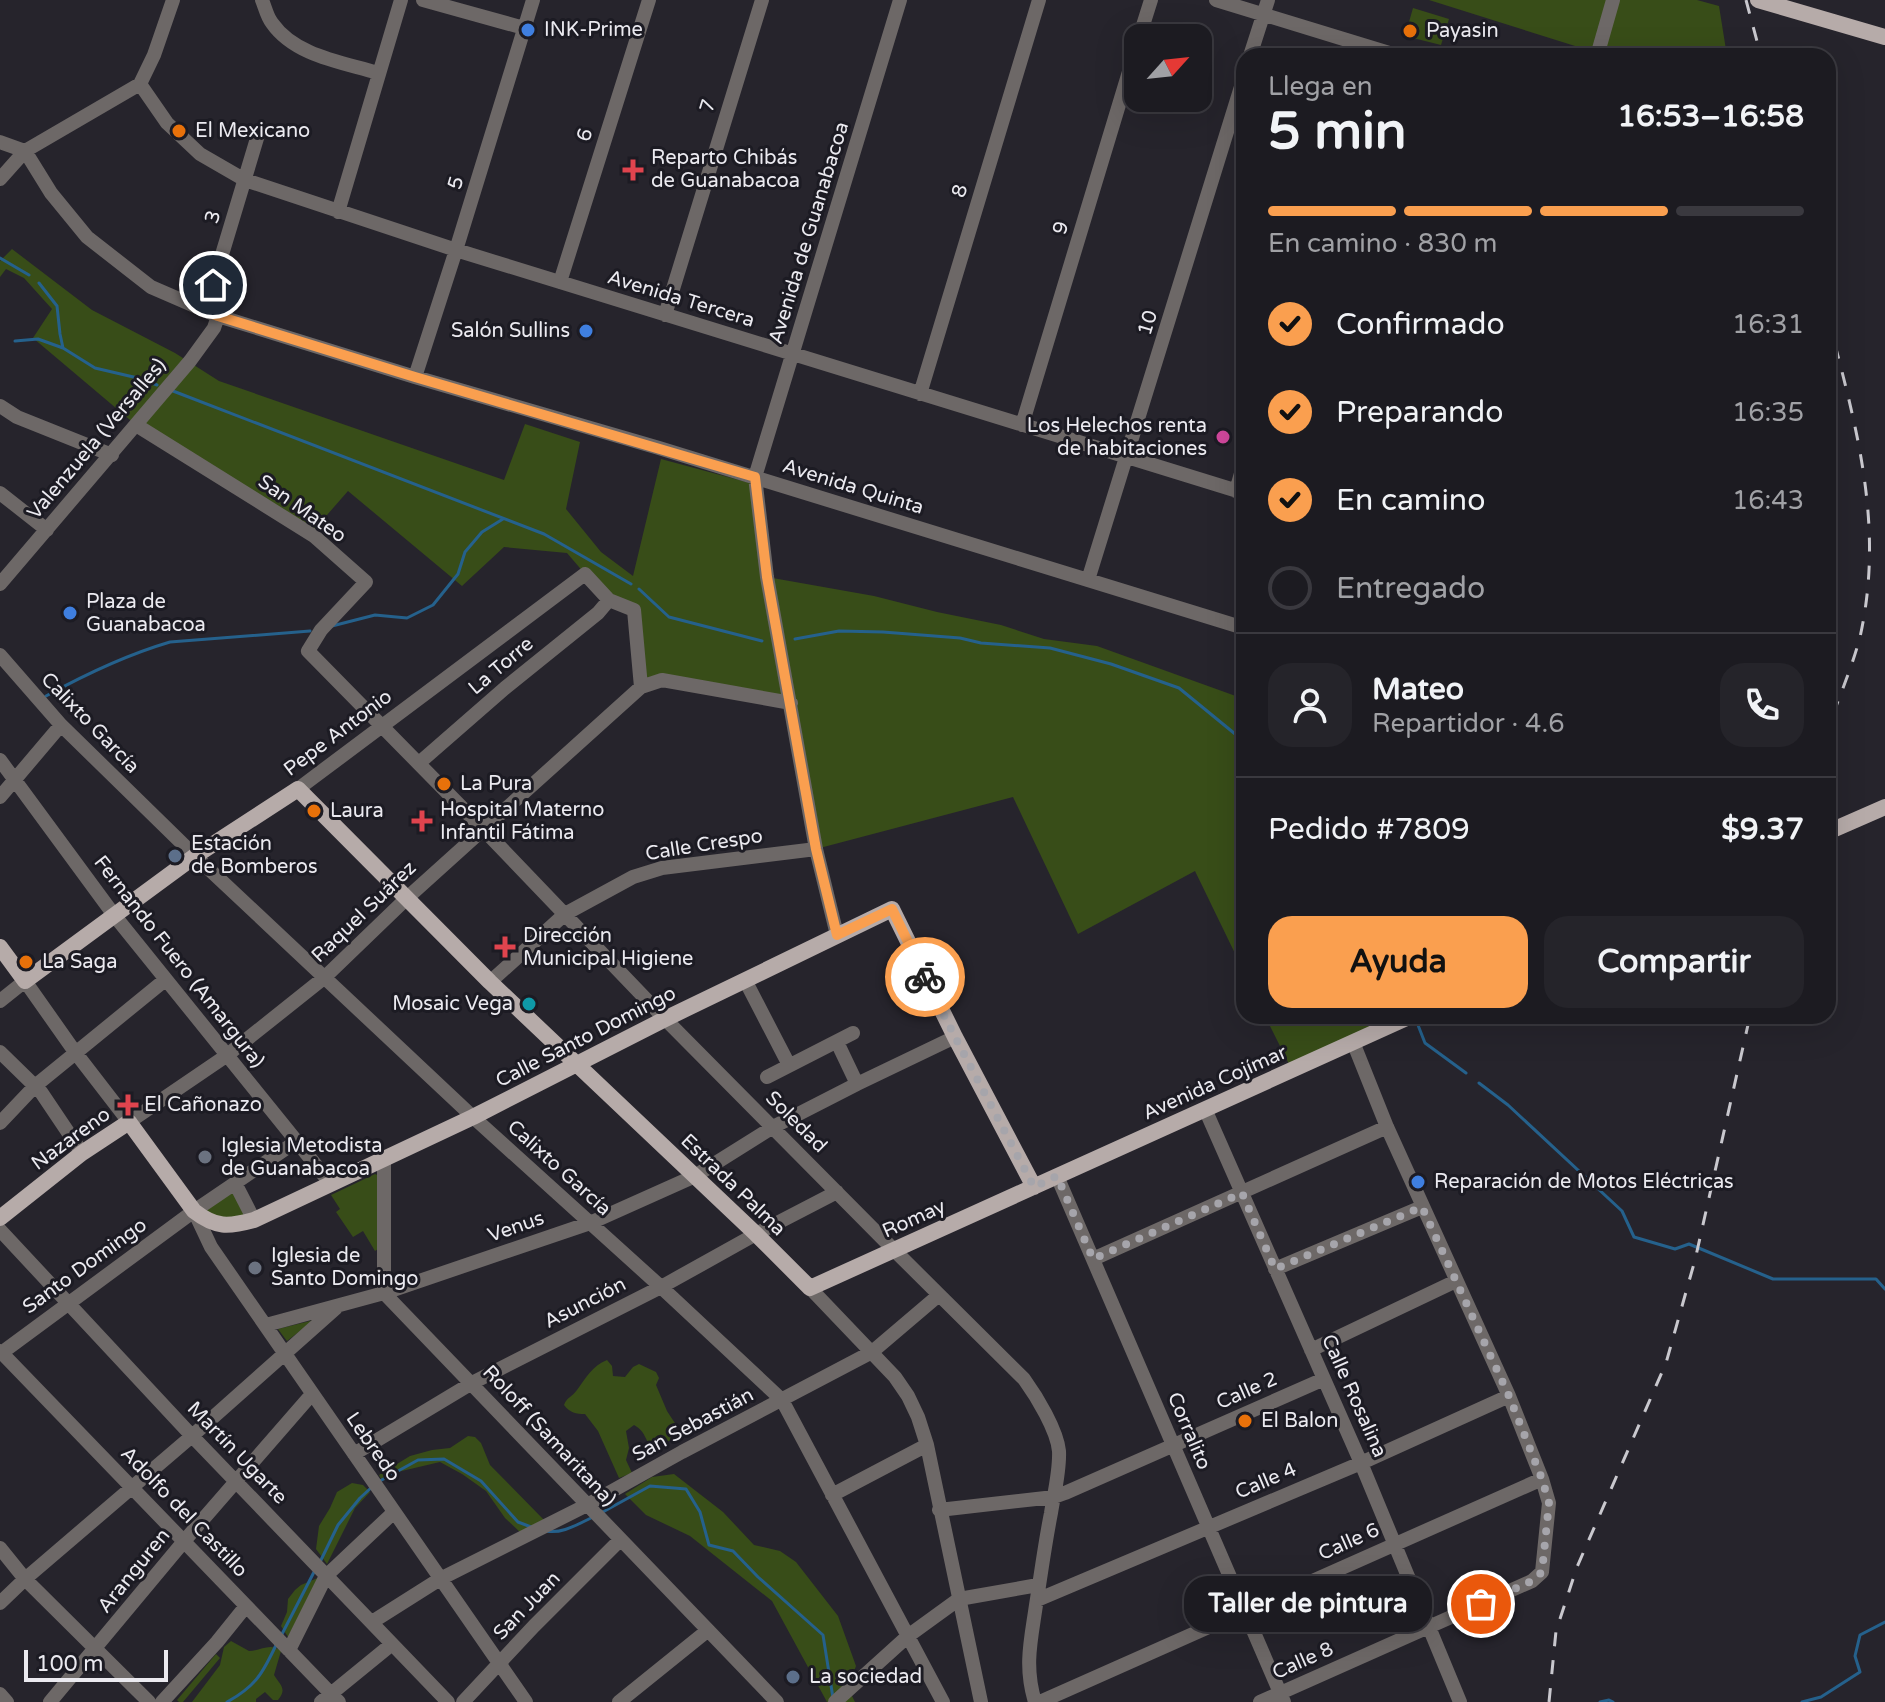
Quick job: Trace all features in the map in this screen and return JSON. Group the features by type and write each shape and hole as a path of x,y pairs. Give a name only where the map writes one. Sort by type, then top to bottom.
{"main road":[{"path":"1758,0 1885,37"},
{"name":"Pepe Antonio","path":"25,981 195,856 298,789"},
{"name":"Estrada Palma","path":"298,789 490,982 810,1288"},
{"path":"1836,828 1885,807"},
{"name":"Calle Santo Domingo","path":"384,1159 892,909 955,1037"},
{"path":"0,947 25,981"},
{"name":"Avenida Cojímar","path":"1034,1187 1394,1024"},
{"path":"955,1037 1034,1187"},
{"path":"129,1122 194,1211 205,1220 224,1225 246,1222 384,1159"},
{"name":"Nazareno","path":"0,1218 82,1153 129,1122"},
{"name":"Romay","path":"810,1288 1034,1187"}],"street":[{"path":"0,179 25,151 140,84 154,55 173,0"},
{"path":"262,0 270,22 293,45 378,73"},
{"path":"338,212 401,0"},
{"path":"423,0 524,28"},
{"name":"5","path":"415,377 533,0"},
{"name":"6","path":"560,282 649,0"},
{"name":"7","path":"665,315 762,0"},
{"name":"Avenida de Guanabacoa","path":"755,477 900,0"},
{"name":"8","path":"920,394 1039,0"},
{"name":"9","path":"1144,24 1151,0"},
{"path":"1216,0 1265,7 1360,48"},
{"path":"1599,48 1613,0"},
{"path":"1252,48 1265,7"},
{"name":"Avenida Tercera","path":"140,84 167,123 200,154 245,180 456,250 1236,491"},
{"name":"9","path":"1022,425 1124,89"},
{"name":"10","path":"1088,580 1236,103"},
{"name":"3","path":"212,313 258,135"},
{"path":"0,142 25,151"},
{"name":"Avenida Quinta","path":"25,151 51,193 87,237 151,287 212,313 1236,626"},
{"name":"Valenzuela (Versalles)","path":"0,584 190,361 214,328 212,313"},
{"path":"0,406 17,417 112,455"},
{"name":"San Mateo","path":"136,425 314,536 366,582 321,630 308,651"},
{"path":"755,477 767,577 816,849 837,935"},
{"path":"0,493 47,530"},
{"name":"Pepe Antonio","path":"298,789 585,574 609,600 634,610 641,687"},
{"name":"La Torre","path":"419,763 598,613 609,600"},
{"name":"Soledad","path":"308,651 665,1019 1033,1391 1056,1437 1059,1452 1028,1651 1029,1683 1038,1702"},
{"name":"Calixto García","path":"0,655 61,725 195,856 473,1117 782,1400 943,1702"},
{"path":"641,687 662,680 791,703"},
{"name":"Raquel Suárez","path":"129,1122 226,1056 325,977 407,898 641,687"},
{"path":"0,797 61,725"},
{"name":"Fernando Fuero (Amargura)","path":"0,760 114,915 331,1184"},
{"name":"Calle Crespo","path":"490,982 565,914 633,877 662,868 816,849"},
{"path":"0,1123 35,1086 165,980"},
{"path":"745,980 789,1065"},
{"path":"25,981 129,1122"},
{"name":"Pepe Antonio","path":"0,1001 25,981"},
{"path":"767,1077 853,1033"},
{"name":"Venus","path":"266,1325 384,1293 590,1223 695,1176 773,1127 955,1037"},
{"path":"837,1042 857,1084"},
{"path":"1353,1042 1422,1207 1509,1396 1542,1479"},
{"path":"0,1052 35,1086 82,1153"},
{"name":"Calle Rosalina","path":"1205,1109 1396,1544 1460,1702"},
{"path":"1093,1259 1387,1127"},
{"name":"Santo Domingo","path":"1,1353 194,1211 297,1141"},
{"path":"384,1159 384,1293"},
{"name":"Corralito","path":"1057,1176 1282,1698"},
{"path":"211,1247 216,1235 246,1222 235,1183"},
{"name":"Asunción","path":"354,1454 472,1383 661,1287 837,1192"},
{"path":"1275,1269 1422,1207"},
{"name":"Lebredo","path":"194,1211 211,1247 526,1702"},
{"name":"Martín Ugarte","path":"0,1230 192,1436 448,1702"},
{"path":"1311,1350 1456,1281"},
{"name":"Estrada Palma","path":"810,1288 895,1377 908,1396 927,1445 981,1702"},
{"name":"Roloff (Samaritana)","path":"384,1293 777,1702"},
{"name":"San Sebastián","path":"372,1622 440,1579 587,1505 872,1352 939,1295"},
{"name":"Venus","path":"0,1603 338,1306"},
{"name":"Adolfo del Castillo","path":"1,1353 185,1540 330,1699"},
{"name":"Calle 2","path":"939,1510 1054,1497 1324,1379"},
{"name":"Aranguren","path":"50,1702 312,1394"},
{"name":"Calle 4","path":"959,1599 1037,1592 1209,1527 1509,1396"},
{"path":"832,1495 927,1445"},
{"name":"Calle 6","path":"1038,1702 1542,1479"},
{"name":"Calle 8","path":"1260,1702 1282,1698 1537,1578 1542,1572 1549,1503 1542,1479"},
{"path":"283,1644 321,1571 394,1512"},
{"name":"San Juan","path":"463,1702 620,1540"},
{"path":"0,1548 25,1579 149,1702"},
{"path":"839,1698 908,1636 959,1599"},
{"path":"162,1702 246,1606"},
{"path":"619,1702 637,1697 707,1631"},
{"path":"330,1699 392,1644"},
{"path":"0,1694 7,1702"}],"green space":[{"path":"1429,0 1697,0 1719,6 1726,48 1582,48"},
{"path":"1413,8 1449,19 1441,45 1405,36"},
{"path":"12,249 92,310 175,353 219,381 504,480 525,424 580,442 566,509 601,552 633,576 661,459 750,483 767,577 874,596 1001,625 1044,639 1097,646 1236,696 1236,956 1195,871 1078,934 1013,797 816,849 790,703 663,676 641,687 634,610 585,574 567,553 504,547 462,586 348,491 320,523 314,536 136,425 33,338 52,309 24,278 6,269 0,277 0,261"},
{"path":"1269,1024 1383,1024 1290,1066"},
{"path":"375,1174 380,1176 378,1249 375,1251 363,1231 353,1237 336,1212 340,1209 331,1195"},
{"path":"234,1191 247,1217 217,1218 206,1210"},
{"path":"314,1320 287,1341 278,1329"},
{"path":"607,1360 612,1366 613,1376 625,1377 639,1364 656,1372 659,1378 656,1385 667,1411 682,1434 656,1451 634,1425 626,1431 629,1448 626,1460 632,1473 619,1478 598,1431 585,1414 573,1412 564,1405 593,1369"},
{"path":"468,1436 475,1437 481,1443 490,1465 544,1520 521,1533 505,1518 486,1491 440,1462 389,1474 381,1479 379,1475 410,1456 450,1448"},
{"path":"674,1474 723,1512 754,1545 780,1551 796,1562 838,1616 856,1666 848,1688 855,1702 827,1702 772,1601 690,1536 646,1515 625,1494 652,1477"},
{"path":"352,1483 363,1485 370,1492 355,1508 327,1564 316,1549 319,1526 337,1492"},
{"path":"320,1577 288,1637 281,1626 288,1599 301,1585"},
{"path":"231,1641 249,1651 269,1647 281,1651 274,1675 283,1690 278,1700 273,1700 265,1692 256,1702 192,1702 220,1665 224,1647"},
{"path":"216,1654 220,1658 183,1702 179,1702 177,1700"}],"waterway":[{"path":"0,258 29,275"},
{"path":"39,283 57,306 63,348"},
{"path":"15,341 38,339 63,348 95,368 157,385"},
{"path":"173,391 544,534 631,584"},
{"path":"332,626 375,615 407,618 433,605 458,574 465,552 482,532 503,519"},
{"path":"639,589 669,617 762,641"},
{"path":"46,696 106,666 170,642 310,631"},
{"path":"795,639 839,631 883,632 1050,648 1111,664 1179,688 1236,735"},
{"path":"1418,1024 1425,1043 1466,1073"},
{"path":"1479,1083 1508,1105 1622,1211 1634,1237 1675,1249 1689,1244 1773,1279 1876,1279 1885,1289"},
{"path":"378,1482 418,1460 444,1459 481,1481 518,1522 531,1527"},
{"path":"601,1513 650,1486 686,1489 700,1512 709,1545 733,1551 823,1635 833,1698"},
{"path":"320,1562 338,1525 372,1487"},
{"path":"546,1531 563,1530 591,1518"},
{"path":"281,1636 314,1572"},
{"path":"1802,1702 1821,1697 1860,1672 1855,1656 1860,1635 1885,1622"},
{"path":"227,1702 258,1678 277,1643"},
{"path":"1600,1702 1613,1702"}],"railway":[{"path":"1746,0 1759,48"},
{"path":"1836,350 1864,476 1869,555 1867,596 1860,637 1836,707"},
{"path":"1549,1702 1556,1631 1577,1567 1666,1363 1695,1260 1748,1024"}],"way so far":[{"path":"925,977 1034,1187 1057,1176 1093,1259 1242,1193 1275,1269 1422,1207 1509,1396 1549,1503 1542,1572 1532,1581 1481,1604"}],"place":[{"name":"INK-Prime","path":"528,30"},
{"name":"Payasin","path":"1410,31"},
{"name":"El Mexicano","path":"179,131"},
{"name":"Reparto Chibás de Guanabacoa","path":"633,170"},
{"name":"Salón Sullins","path":"586,331"},
{"name":"Los Helechos renta de habitaciones","path":"1223,437"},
{"name":"Plaza de Guanabacoa","path":"70,613"},
{"name":"La Pura","path":"444,784"},
{"name":"Laura","path":"314,811"},
{"name":"Hospital Materno Infantil Fátima","path":"422,821"},
{"name":"Estación de Bomberos","path":"175,856"},
{"name":"Dirección Municipal Higiene","path":"505,947"},
{"name":"La Saga","path":"26,962"},
{"name":"Mosaic Vega","path":"529,1004"},
{"name":"El Cañonazo","path":"128,1105"},
{"name":"Iglesia Metodista de Guanabacoa","path":"205,1157"},
{"name":"Reparación de Motos Eléctricas","path":"1418,1182"},
{"name":"Iglesia de Santo Domingo","path":"255,1268"},
{"name":"El Balon","path":"1245,1421"},
{"name":"Taller de pintura","path":"1481,1604"},
{"name":"La sociedad","path":"793,1677"}],"route":[{"path":"213,285 205,311 218,316 755,477 767,577 816,849 837,935 892,909 925,977"}]}
